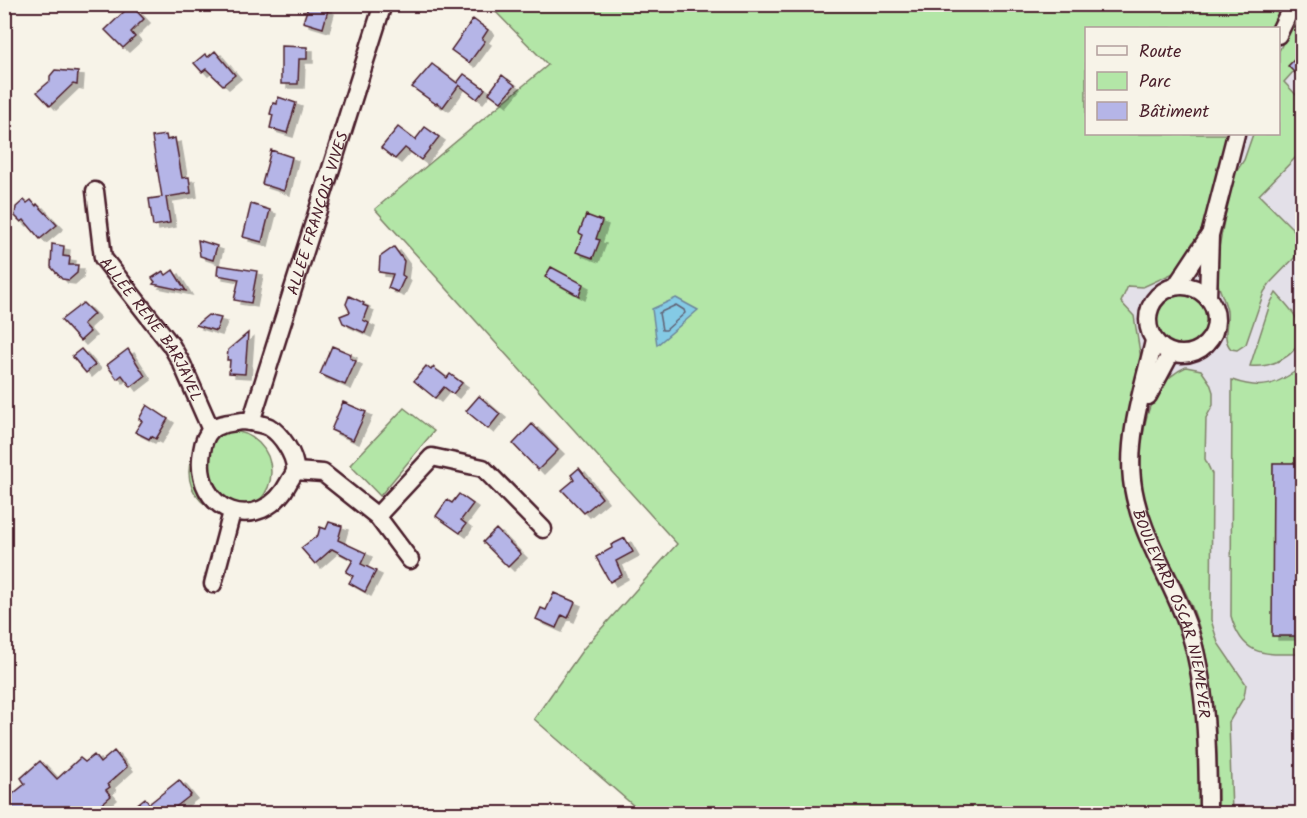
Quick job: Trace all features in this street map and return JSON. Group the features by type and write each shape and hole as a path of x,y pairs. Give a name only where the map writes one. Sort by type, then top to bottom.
{"street":[{"name":"ALLÉE FRANÇOIS VIVES","path":"251,422 383,4"},
{"path":"1280,31 1293,4"},
{"path":"1208,298 1210,235 1236,135"},
{"name":"ALLÉE RENÉ BARJAVEL","path":"95,191 103,258 171,345 182,364 211,430"},
{"path":"1176,286 1210,235"},
{"path":"1176,286 1188,286 1199,290 1208,298 1214,307 1215,329 1210,339 1196,351 1171,353 1154,341 1147,319 1156,297 1176,286"},
{"name":"BOULEVARD OSCAR NIEMEYER","path":"1154,341 1137,415 1132,448 1132,480 1139,514 1188,627 1197,664 1208,756 1208,813"},
{"name":"BOULEVARD OSCAR NIEMEYER","path":"1137,415 1171,353"},
{"path":"251,422 269,427 280,438 292,455 295,471 286,489 274,501 250,513 232,512 219,506 209,495 204,483 201,456 204,442 211,430 220,425 251,422"},
{"path":"377,516 432,457 483,468 543,529"},
{"path":"295,471 323,473 377,516 410,560"},
{"path":"213,584 232,512"}],"shaded area":[{"path":"1295,5 1302,5 1302,813 1189,813 1114,513 1115,291 1213,135 1280,135 1280,29"}],"green space":[{"path":"489,5 1285,5 1274,27 1085,27 1085,135 1230,135 1202,235 1178,271 1143,287 1128,286 1121,302 1134,316 1142,365 1127,467 1183,630 1196,692 1203,813 642,813 534,719 584,648 677,544 375,209 548,65"},
{"path":"1302,5 1302,48 1296,54 1302,62 1284,82 1302,101 1302,151 1259,195 1302,238 1302,250 1264,292 1246,344 1237,350 1231,349 1226,340 1227,311 1215,269 1230,188 1234,175 1244,160 1253,135 1280,135 1280,49"},
{"path":"1276,293 1298,322 1299,341 1295,349 1282,359 1266,365 1250,366 1270,304"},
{"path":"1182,294 1192,296 1201,302 1207,311 1209,321 1207,331 1201,340 1192,346 1182,348 1172,346 1163,340 1157,331 1155,321 1157,311 1163,302 1172,296"},
{"path":"1186,367 1201,370 1213,392 1213,405 1206,418 1205,459 1212,474 1211,620 1218,643 1246,684 1244,697 1229,722 1232,813 1218,813 1212,696 1199,627 1189,599 1150,519 1142,484 1142,447 1150,406 1164,383"},
{"path":"1302,367 1302,463 1273,463 1273,636 1302,636 1302,654 1266,653 1257,651 1242,640 1231,616 1232,380 1252,385 1269,384 1277,382"},
{"path":"404,408 434,431 380,496 350,465"},
{"path":"230,431 246,434 259,443 268,456 271,472 268,488 259,501 246,510 230,513 214,510 201,501 192,488 189,472 192,456 201,443 214,434"}],"water":[{"path":"676,298 698,310 657,345 652,309"}],"building":[{"path":"309,4 327,4 326,9 328,10 323,28 303,22"},
{"path":"131,5 144,19 131,32 135,37 123,48 105,30"},
{"path":"473,19 488,30 482,39 485,41 469,63 451,50"},
{"path":"281,46 307,47 307,59 299,59 298,84 281,84"},
{"path":"215,51 235,75 223,85 206,69 202,72 194,63 205,54 208,57"},
{"path":"1302,52 1302,80 1288,66"},
{"path":"432,64 457,83 464,74 485,89 477,99 459,85 443,107 436,104 412,87"},
{"path":"55,70 78,72 77,85 73,84 50,106 37,92 50,81 50,76"},
{"path":"502,75 515,85 501,102 489,93"},
{"path":"278,97 296,103 287,133 270,128 273,115 270,114 273,103 277,104"},
{"path":"398,127 415,140 425,127 439,137 421,160 405,148 395,159 381,148"},
{"path":"166,135 167,140 175,138 182,178 189,177 191,193 166,197 170,223 153,226 149,199 162,197 152,137"},
{"path":"271,150 292,157 284,191 262,184"},
{"path":"24,200 27,203 31,200 36,206 37,204 57,225 40,239 24,220 21,222 15,216 16,207"},
{"path":"251,204 270,210 262,242 243,237"},
{"path":"586,215 602,221 596,239 600,240 593,258 576,252 583,235 579,233"},
{"path":"198,240 217,246 213,260 200,256"},
{"path":"52,244 64,246 63,256 70,257 69,265 78,265 77,273 69,280 62,279 51,267"},
{"path":"394,247 404,261 402,275 405,277 398,292 388,288 393,274 379,272 380,257"},
{"path":"218,265 257,271 251,303 234,300 239,279 217,275"},
{"path":"551,267 583,284 579,296 545,277"},
{"path":"173,270 186,291 153,284 155,282 152,278 163,271 166,275"},
{"path":"349,296 368,307 363,320 369,323 365,333 343,323 340,316 350,312 346,304"},
{"path":"83,303 94,314 83,324 90,332 80,341 61,320"},
{"path":"208,315 221,318 216,331 196,325"},
{"path":"248,333 245,374 229,373 228,350"},
{"path":"332,346 351,354 350,358 356,361 345,385 320,374"},
{"path":"81,349 95,365 86,373 72,356"},
{"path":"128,349 145,376 131,387 122,375 117,379 107,365"},
{"path":"426,366 431,370 433,367 447,378 450,374 462,383 453,394 444,387 435,398 414,381"},
{"path":"479,396 500,414 488,429 466,411"},
{"path":"343,402 366,412 353,440 331,430"},
{"path":"147,405 168,419 156,439 151,436 149,439 135,432 142,421 139,419"},
{"path":"532,424 558,450 538,470 513,444"},
{"path":"1273,463 1302,463 1302,636 1272,636"},
{"path":"579,468 602,498 584,513 562,490 574,480 571,475"},
{"path":"459,494 473,504 461,520 466,524 460,533 436,516 447,500 452,503"},
{"path":"329,522 342,526 338,540 366,553 361,564 376,571 365,592 349,583 353,576 346,572 353,560 332,549 315,564 301,548 318,535 320,527 326,529"},
{"path":"496,529 521,554 508,567 483,542"},
{"path":"625,538 633,552 616,561 622,575 610,582 596,557 612,548 611,545"},
{"path":"554,593 575,602 568,618 562,615 556,628 536,619 541,608 546,610"},
{"path":"114,751 127,767 108,784 110,787 106,790 111,796 91,813 4,813 4,801 25,784 21,778 40,761 57,779 80,758 85,762 94,755 100,763"},
{"path":"179,780 191,795 168,813 126,813 145,798 149,804"}]}
